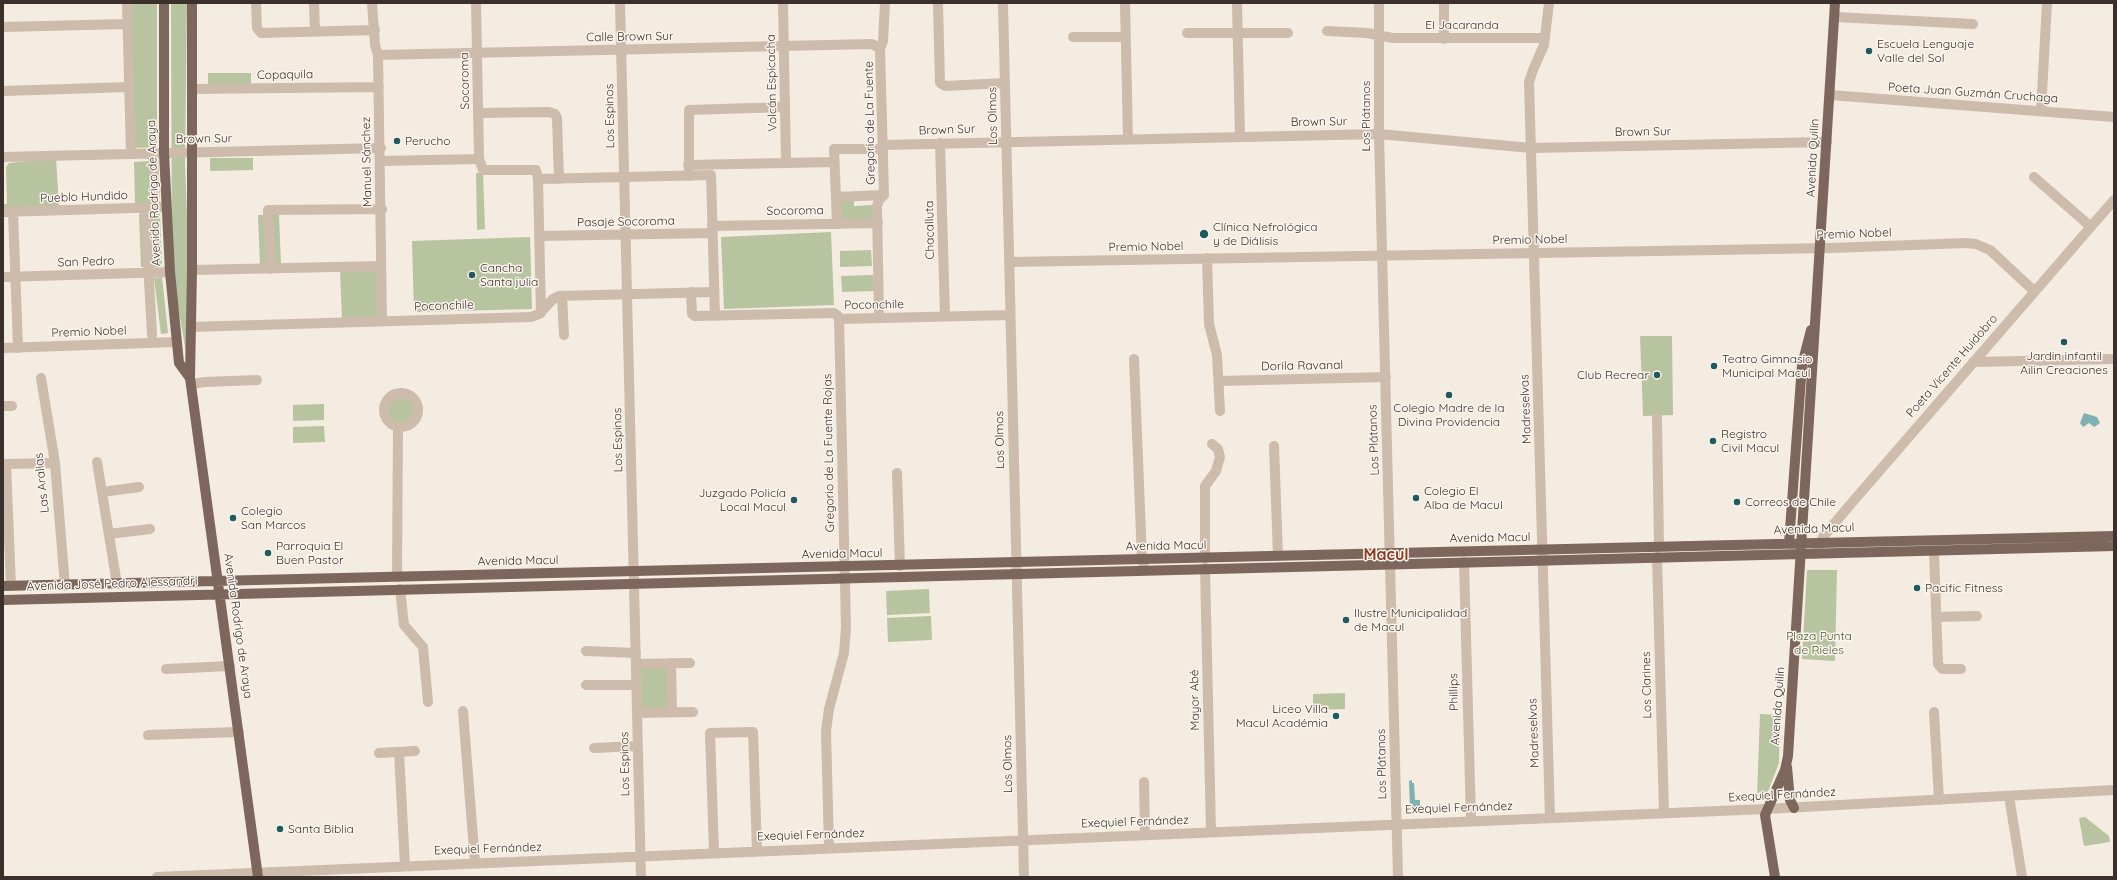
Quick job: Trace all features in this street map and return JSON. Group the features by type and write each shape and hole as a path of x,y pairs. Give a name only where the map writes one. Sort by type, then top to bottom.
{"main road":[{"name":"Avenida Rodrigo de Araya","path":"164,3 164,153 170,272 179,363 191,381"},
{"name":"Avenida Rodrigo de Araya","path":"192,3 193,152 190,327 191,381 258,874"},
{"name":"Avenida Quilín","path":"1766,809 1779,786 1787,763 1807,463 1815,315 1821,248 1835,3"},
{"name":"Avenida Quilín","path":"1789,543 1802,365 1815,315"},
{"path":"1794,462 1801,464 1807,463"},
{"name":"Avenida Macul","path":"219,581 2114,536"},
{"name":"Avenida Macul","path":"221,594 2114,546"},
{"name":"Avenida José Pedro Alessandri","path":"7,586 64,586 219,581"},
{"name":"Avenida José Pedro Alessandri","path":"3,600 221,594"},
{"path":"1787,763 1790,800 1794,808"},
{"path":"1766,809 1765,818 1775,877"}],"street":[{"name":"Avenida Rodrigo de Araya","path":"127,3 131,154"},
{"path":"256,3 257,28 261,33 375,30"},
{"path":"314,3 315,32"},
{"name":"Manuel Sánchez","path":"372,3 375,45 378,55 381,148 382,321"},
{"name":"Socoroma","path":"476,3 480,159"},
{"name":"Los Espinos","path":"620,3 641,877"},
{"name":"Volcán Espicacha","path":"783,3 786,162"},
{"name":"Gregorio de La Fuente","path":"879,318 878,203 884,195 880,49 883,41 885,3"},
{"path":"938,3 940,83 945,86 1005,83"},
{"name":"Los Olmos","path":"1003,3 1024,877"},
{"path":"1125,3 1128,139"},
{"path":"1237,3 1240,137"},
{"name":"Los Plátanos","path":"1379,3 1379,134 1398,877"},
{"path":"1444,3 1444,39"},
{"name":"Madreselvas","path":"1549,3 1542,50 1530,78 1550,818"},
{"path":"2041,111 2047,3"},
{"path":"1835,17 1973,24"},
{"path":"3,27 127,24"},
{"name":"El Jacaranda","path":"1327,30 1379,36 1444,39 1545,38"},
{"path":"1187,34 1288,32"},
{"path":"1073,37 1125,37"},
{"name":"Calle Brown Sur","path":"378,55 872,44 880,49"},
{"path":"3,91 129,87"},
{"name":"Copaquila","path":"192,89 379,87"},
{"name":"Poeta Juan Guzmán Cruchaga","path":"1830,95 2114,117"},
{"path":"689,176 687,114 690,110 785,107"},
{"path":"478,113 551,112 555,114 557,118 559,179"},
{"name":"Brown Sur","path":"834,162 834,149 1006,141 1379,134 1531,148 1827,142"},
{"name":"Chacalluta","path":"940,143 945,316"},
{"name":"Brown Sur","path":"3,157 381,148"},
{"path":"152,335 147,273 153,153"},
{"path":"381,161 480,159 483,170 534,169 538,172 541,313"},
{"path":"688,165 834,162 837,224"},
{"path":"538,180 711,175 715,316"},
{"path":"2034,177 2091,226"},
{"name":"Gregorio de La Fuente","path":"836,197 884,195"},
{"name":"Poeta Vicente Huidobro","path":"1816,554 1820,542 1849,506 2114,200"},
{"name":"Pueblo Hundido","path":"8,212 166,207"},
{"path":"271,269 268,210 382,209"},
{"path":"2106,209 2114,216"},
{"path":"8,212 15,277 18,348"},
{"name":"Socoroma","path":"712,230 878,223"},
{"name":"Pasaje Socoroma","path":"539,236 626,235 712,230"},
{"name":"Premio Nobel","path":"1009,262 1976,244 1990,250 2034,291"},
{"path":"1206,258 1208,324 1217,355 1220,411"},
{"path":"192,270 381,266"},
{"name":"San Pedro","path":"3,277 170,272"},
{"name":"Poconchile","path":"691,292 694,315 834,314 838,315 839,319 1010,315"},
{"path":"541,313 553,299 562,296 714,292"},
{"path":"562,296 564,335"},
{"name":"Poconchile","path":"190,327 531,317 541,313"},
{"name":"Gregorio de La Fuente Rojas","path":"829,848 826,731 846,640 839,319"},
{"name":"Premio Nobel","path":"3,348 176,342"},
{"path":"1134,359 1142,559 1145,570"},
{"path":"1973,362 2114,359"},
{"name":"Dorila Ravanal","path":"1219,381 1386,377"},
{"name":"Las Aralias","path":"41,378 54,463 64,586"},
{"path":"191,381 206,382 257,380"},
{"path":"1657,418 1659,547"},
{"path":"397,577 398,427"},
{"path":"1205,558 1205,486 1216,471 1220,457 1218,449 1212,444"},
{"path":"1274,446 1278,556"},
{"path":"97,462 117,584"},
{"path":"7,586 6,464 54,463"},
{"path":"897,473 900,566"},
{"path":"102,492 139,487"},
{"path":"109,534 150,529"},
{"path":"1934,551 1938,666 1942,669 1961,669"},
{"name":"Los Clarines","path":"1657,557 1664,813"},
{"name":"Phillips","path":"1464,562 1471,821"},
{"name":"Mayor Abé","path":"1205,568 1211,832"},
{"path":"400,589 404,625 423,646 428,702"},
{"path":"1936,617 1977,616"},
{"path":"586,651 636,653"},
{"path":"671,663 672,712"},
{"path":"636,664 690,663"},
{"path":"166,670 230,666"},
{"path":"586,685 636,684"},
{"path":"463,711 475,863"},
{"path":"637,714 694,712"},
{"path":"1934,712 1939,800"},
{"path":"148,735 239,732"},
{"path":"714,852 710,733 753,732 757,851"},
{"path":"594,748 638,746"},
{"path":"379,753 415,751"},
{"path":"399,752 405,866"},
{"path":"1144,782 1145,834"},
{"name":"Exequiel Fernández","path":"157,877 258,874 714,852 1794,808 2114,790"},
{"path":"2009,796 2022,877"}],"green space":[{"path":"131,3 157,3 157,147 134,148"},
{"path":"171,3 187,3 185,162 189,271 189,370 172,271"},
{"path":"208,73 251,73 251,85 208,85"},
{"path":"56,158 59,207 3,210 3,204 7,204 6,167 9,163"},
{"path":"210,158 253,158 253,170 210,171"},
{"path":"150,161 152,204 135,205 134,162"},
{"path":"476,173 483,173 485,229 477,230"},
{"path":"854,199 854,206 873,205 874,220 839,221 838,200"},
{"path":"139,214 160,214 162,267 141,267"},
{"path":"279,214 281,265 260,266 258,215"},
{"path":"831,232 834,305 724,309 721,237"},
{"name":"Cancha Santa julia","path":"530,237 532,309 414,312 412,241"},
{"path":"871,250 872,266 840,267 840,251"},
{"path":"377,269 379,317 342,319 340,270"},
{"path":"873,275 874,291 842,292 841,276"},
{"path":"162,277 168,333 161,334 154,278"},
{"name":"Club Recrear","path":"1640,336 1672,336 1673,415 1643,416"},
{"path":"398,393 404,393 408,394 415,400 418,410 417,417 411,424 404,427 398,427 394,426 387,420 384,413 384,407 385,403 391,396"},
{"path":"324,404 324,420 293,421 293,405"},
{"path":"324,426 325,442 293,443 293,427"},
{"name":"Plaza Punta de Rieles","path":"1807,570 1837,570 1835,661 1802,659"},
{"path":"929,589 930,613 887,615 886,591"},
{"path":"931,616 932,640 888,642 887,618"},
{"path":"671,663 672,712 637,713 636,664"},
{"path":"1345,693 1345,709 1313,710 1313,694"},
{"path":"1760,714 1780,715 1779,763 1767,794 1757,796"},
{"path":"2085,817 2109,836 2110,842 2084,846 2079,818"}],"water":[{"path":"2084,413 2097,417 2100,423 2094,427 2089,423 2083,427 2080,423"},
{"path":"1412,780 1412,783 1414,783 1415,800 1420,800 1420,807 1410,808 1409,781"}],"place":[{"name":"Escuela Lenguaje Valle del Sol","path":"1869,51"},
{"name":"Perucho","path":"397,141"},
{"name":"Clínica Nefrológica y de Diálisis","path":"1204,234"},
{"name":"Cancha Santa julia","path":"472,275"},
{"name":"Jardin infantil Ailin Creaciones","path":"2064,342"},
{"name":"Teatro Gimnasio Municipal Macul","path":"1714,366"},
{"name":"Club Recrear","path":"1657,375"},
{"name":"Colegio Madre de la Divina Providencia","path":"1449,395"},
{"name":"Registro Civil Macul","path":"1713,441"},
{"name":"Colegio El Alba de Macul","path":"1416,498"},
{"name":"Juzgado Policía Local Macul","path":"794,500"},
{"name":"Correos de Chile","path":"1737,502"},
{"name":"Colegio San Marcos","path":"233,518"},
{"name":"Parroquia El Buen Pastor","path":"268,553"},
{"name":"Pacific Fitness","path":"1917,588"},
{"name":"Ilustre Municipalidad de Macul","path":"1346,620"},
{"name":"Liceo Villa Macul Académia","path":"1336,716"},
{"name":"Santa Biblia","path":"280,829"}],"district":[{"name":"Macul","path":"1386,555"}]}
